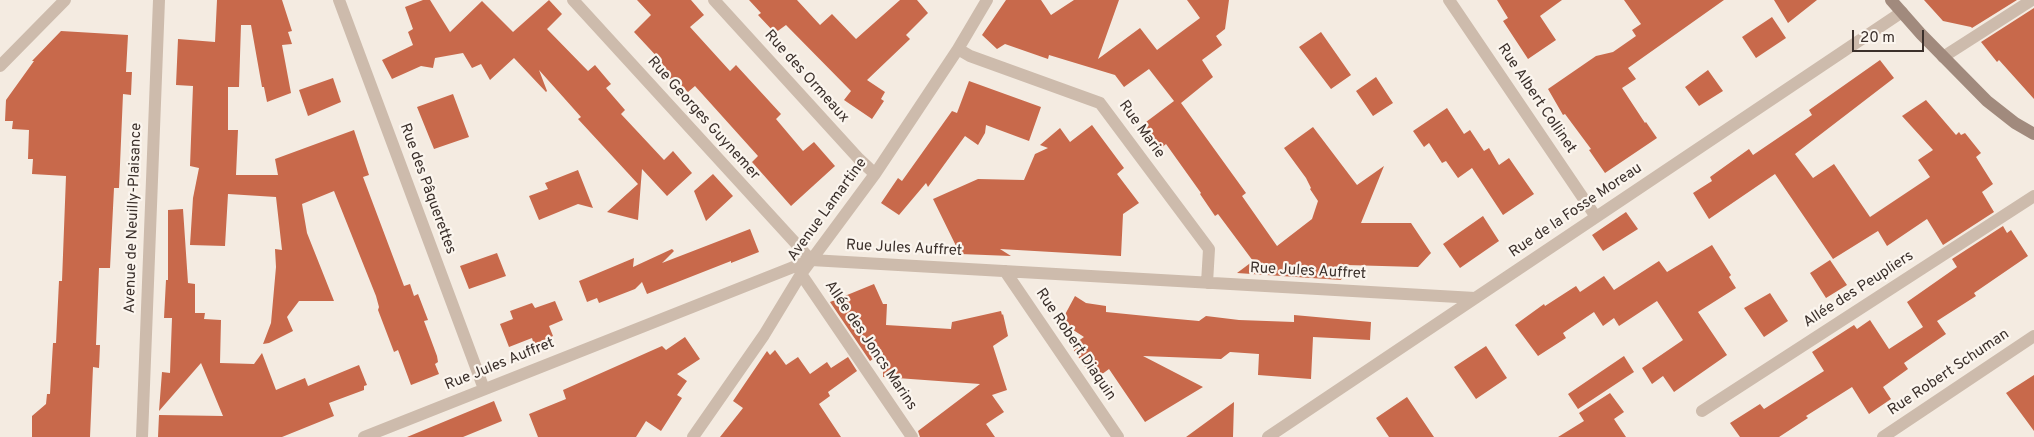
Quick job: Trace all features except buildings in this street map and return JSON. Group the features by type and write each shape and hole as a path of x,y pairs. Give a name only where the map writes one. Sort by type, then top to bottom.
{"street":[{"path":"0,66 65,0"},
{"name":"Avenue de Neuilly-Plaisance","path":"142,437 159,0"},
{"name":"Rue des Pâquerettes","path":"339,0 484,389"},
{"name":"Rue Georges Guynemer","path":"573,0 811,260"},
{"name":"Rue des Ormeaux","path":"714,0 859,159 875,174"},
{"name":"Avenue Lamartine","path":"693,437 764,335 801,274 875,174 958,49 987,0"},
{"name":"Rue Albert Collinet","path":"1449,0 1596,217"},
{"path":"1891,0 1943,57 1987,101 2015,123 2034,134"},
{"path":"1943,57 2032,0"},
{"name":"Rue de la Fosse Moreau","path":"1268,437 1902,12"},
{"name":"Rue Marie","path":"958,49 970,56 1100,103 1208,249 1207,282"},
{"name":"Allée des Peupliers","path":"1702,411 2034,196"},
{"name":"Rue Jules Auffret","path":"364,437 811,260 1475,298"},
{"name":"Rue Robert Diaquin","path":"1005,271 1118,437"},
{"name":"Allée des Joncs Marins","path":"801,274 912,437"},
{"name":"Rue Robert Schuman","path":"1883,437 2034,336"}]}
